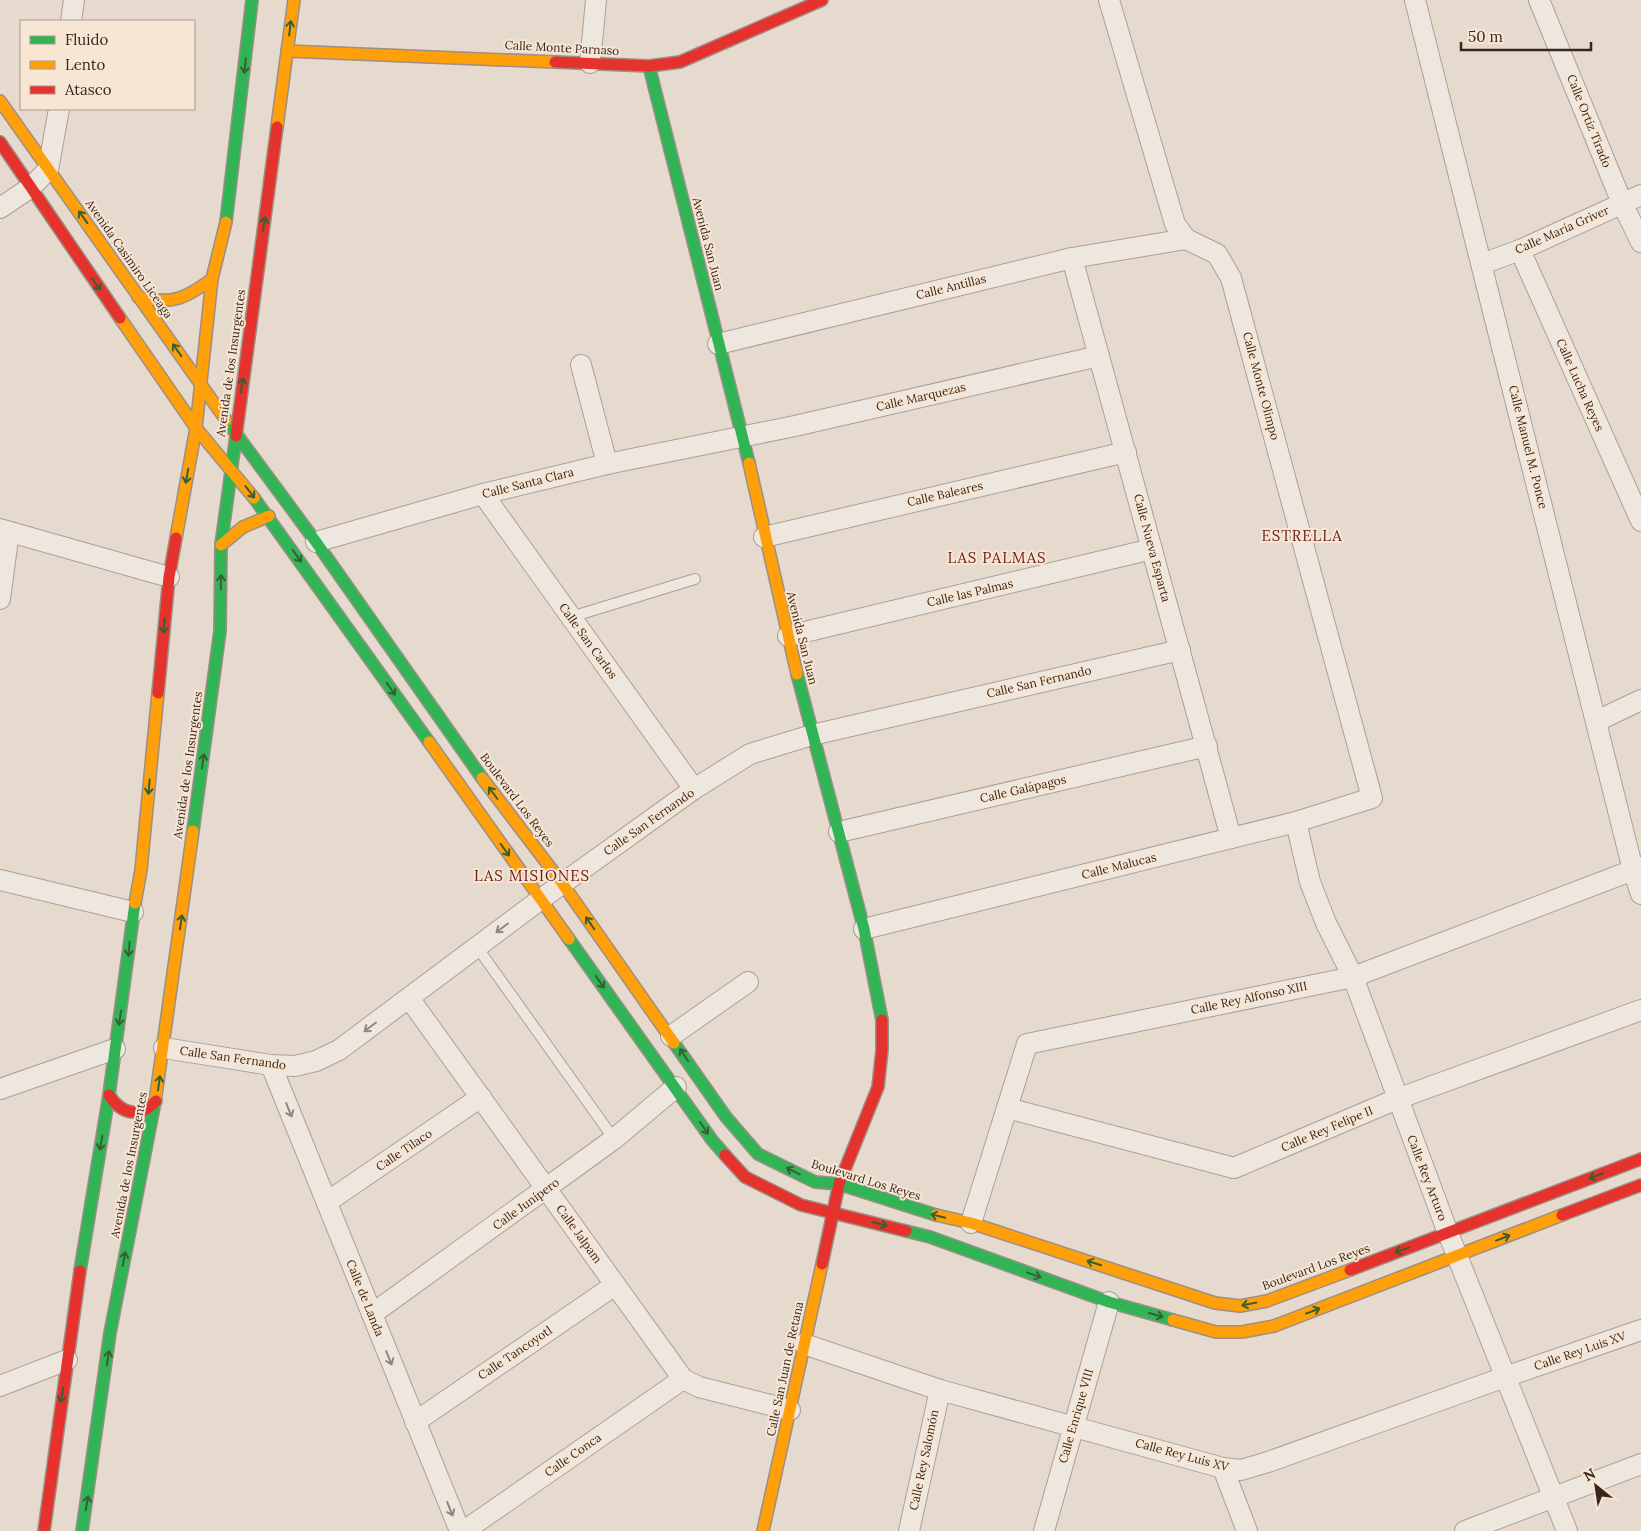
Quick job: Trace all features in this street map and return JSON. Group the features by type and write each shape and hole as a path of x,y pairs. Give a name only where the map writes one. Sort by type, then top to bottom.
{"main road":[{"path":"44,1531 73,1312 128,970 133,912 141,870 169,577 196,428 212,279 229,212 252,0"},
{"name":"Avenida de los Insurgentes","path":"82,1531 92,1476 115,1307 156,1101 164,1048 220,631 221,545 294,0"},
{"name":"Calle Monte Parnaso","path":"287,51 650,66 680,62 821,0"},
{"name":"Avenida San Juan","path":"650,66 718,344 743,437 764,537 812,735 864,929 882,1013 878,1088 839,1184 833,1212"},
{"name":"Avenida Casimiro Liceaga","path":"0,100 235,433"},
{"path":"0,142 196,428 269,516 712,1140 745,1177 801,1205 930,1237 1109,1302 1216,1332 1242,1332 1274,1326 1641,1185"},
{"path":"138,297 159,303 179,301 194,293 212,279"},
{"name":"Boulevard Los Reyes","path":"235,433 316,542 484,781 562,883 726,1117 758,1154 815,1182 839,1184 934,1215 971,1222 1215,1303 1240,1306 1267,1301 1448,1234 1641,1159"},
{"path":"221,545 244,527 269,516"},
{"path":"373,664 392,652"},
{"path":"109,1095 118,1108 133,1114 147,1110 156,1101"},
{"name":"Calle San Juan de Retana","path":"763,1531 833,1212"},
{"path":"104,1302 110,1303 115,1307"},
{"path":"73,1312 85,1303"}],"street":[{"path":"71,20 74,0"},
{"path":"590,63 596,0"},
{"path":"1110,0 1175,224 1186,239"},
{"name":"Calle Manuel M. Ponce","path":"1415,0 1597,721 1637,869 1641,894"},
{"name":"Calle Ortiz Tirado","path":"1539,0 1622,203 1641,242"},
{"path":"0,208 30,188 48,170 59,110"},
{"name":"Calle María Griver","path":"1482,264 1520,250 1641,195"},
{"name":"Calle Antillas","path":"718,344 1072,258 1186,239"},
{"name":"Calle Monte Olimpo","path":"1186,239 1217,254 1231,278 1372,798"},
{"name":"Calle Lucha Reyes","path":"1520,250 1641,521"},
{"name":"Calle Nueva Esparta","path":"1072,258 1231,838"},
{"name":"Calle Marquezas","path":"743,437 1099,356"},
{"path":"582,365 607,464"},
{"name":"Calle Santa Clara","path":"316,542 483,494 607,464 743,437"},
{"name":"Calle Baleares","path":"764,537 1126,452"},
{"name":"Calle San Carlos","path":"483,494 694,789"},
{"path":"0,599 4,530 169,577"},
{"name":"Calle las Palmas","path":"788,636 1152,549"},
{"name":"Calle San Fernando","path":"164,1048 271,1065 295,1066 316,1061 331,1054 409,998 562,883 694,789 750,754 812,735 1180,650"},
{"path":"1597,721 1641,700"},
{"name":"Calle Galápagos","path":"839,832 1207,746"},
{"name":"Calle Malucas","path":"864,929 1296,822 1372,798"},
{"name":"Calle Rey Arturo","path":"1296,822 1310,882 1326,923 1353,977 1448,1234 1567,1531"},
{"name":"Calle Rey Alfonso XIII","path":"971,1222 1027,1044 1353,977 1637,869"},
{"path":"0,880 133,912"},
{"path":"671,1036 748,982"},
{"name":"Calle Jalpam","path":"409,998 682,1379"},
{"name":"Calle Rey Felipe II","path":"1007,1108 1234,1168 1398,1099 1641,1010"},
{"path":"0,1089 115,1049"},
{"name":"Calle de Landa","path":"271,1065 460,1531"},
{"name":"Calle Junípero","path":"372,1314 547,1189 614,1139 676,1088"},
{"name":"Calle Tilaco","path":"327,1202 481,1097"},
{"name":"Calle Tancoyotl","path":"415,1422 615,1285"},
{"name":"Calle Enrique VIII","path":"1044,1531 1109,1302"},
{"name":"Calle Rey Luis XV","path":"804,1344 940,1390 1074,1425 1223,1468 1241,1470 1641,1330"},
{"path":"0,1386 67,1360"},
{"path":"682,1379 699,1387 790,1410"},
{"name":"Calle Conca","path":"464,1531 682,1379"},
{"name":"Calle Rey Salomón","path":"909,1531 940,1390"},
{"path":"1465,1531 1641,1464"},
{"path":"1223,1468 1247,1531"}],"lane":[{"path":"571,616 695,579"},
{"path":"476,947 614,1139"}],"traffic: fast":[{"path":"226,222 252,0"},
{"path":"649,66 749,463"},
{"path":"226,420 316,542 482,778"},
{"path":"193,831 220,631 221,545 236,436"},
{"path":"254,498 429,742"},
{"path":"797,674 864,929 882,1020"},
{"path":"80,1271 109,1095 135,903"},
{"path":"569,939 712,1140 725,1155"},
{"path":"674,1043 726,1117 758,1154 815,1182 839,1184 936,1215"},
{"path":"82,1531 110,1333 155,1102"},
{"path":"906,1231 930,1237 1109,1302 1173,1320"}],"traffic: slow":[{"path":"277,127 294,0"},
{"path":"287,51 555,62"},
{"path":"0,101 226,420"},
{"path":"176,538 196,428 212,279 226,222"},
{"path":"138,297 169,300 185,296 212,279"},
{"path":"120,318 196,428 254,498"},
{"path":"749,463 797,674"},
{"path":"221,545 243,527 269,516"},
{"path":"135,903 141,870 158,693"},
{"path":"429,742 569,939"},
{"path":"482,778 562,883 674,1043"},
{"path":"155,1102 193,831"},
{"path":"936,1215 971,1223 1215,1303 1240,1306 1267,1301 1350,1270"},
{"path":"1173,1320 1216,1332 1242,1332 1274,1326 1562,1215"},
{"path":"763,1531 822,1264"}],"traffic: jam":[{"path":"555,62 649,66 680,62 822,0"},
{"path":"236,436 277,127"},
{"path":"0,142 120,318"},
{"path":"158,693 169,577 176,538"},
{"path":"822,1264 839,1184 878,1087 882,1050 882,1020"},
{"path":"109,1095 119,1106 131,1112 144,1110 156,1101"},
{"path":"725,1155 745,1177 801,1205 906,1231"},
{"path":"1350,1270 1641,1159"},
{"path":"1562,1215 1641,1185"},
{"path":"44,1531 80,1271"}],"district":[{"name":"ESTRELLA","path":"1302,536"},
{"name":"LAS PALMAS","path":"997,558"},
{"name":"LAS MISIONES","path":"532,876"}]}
